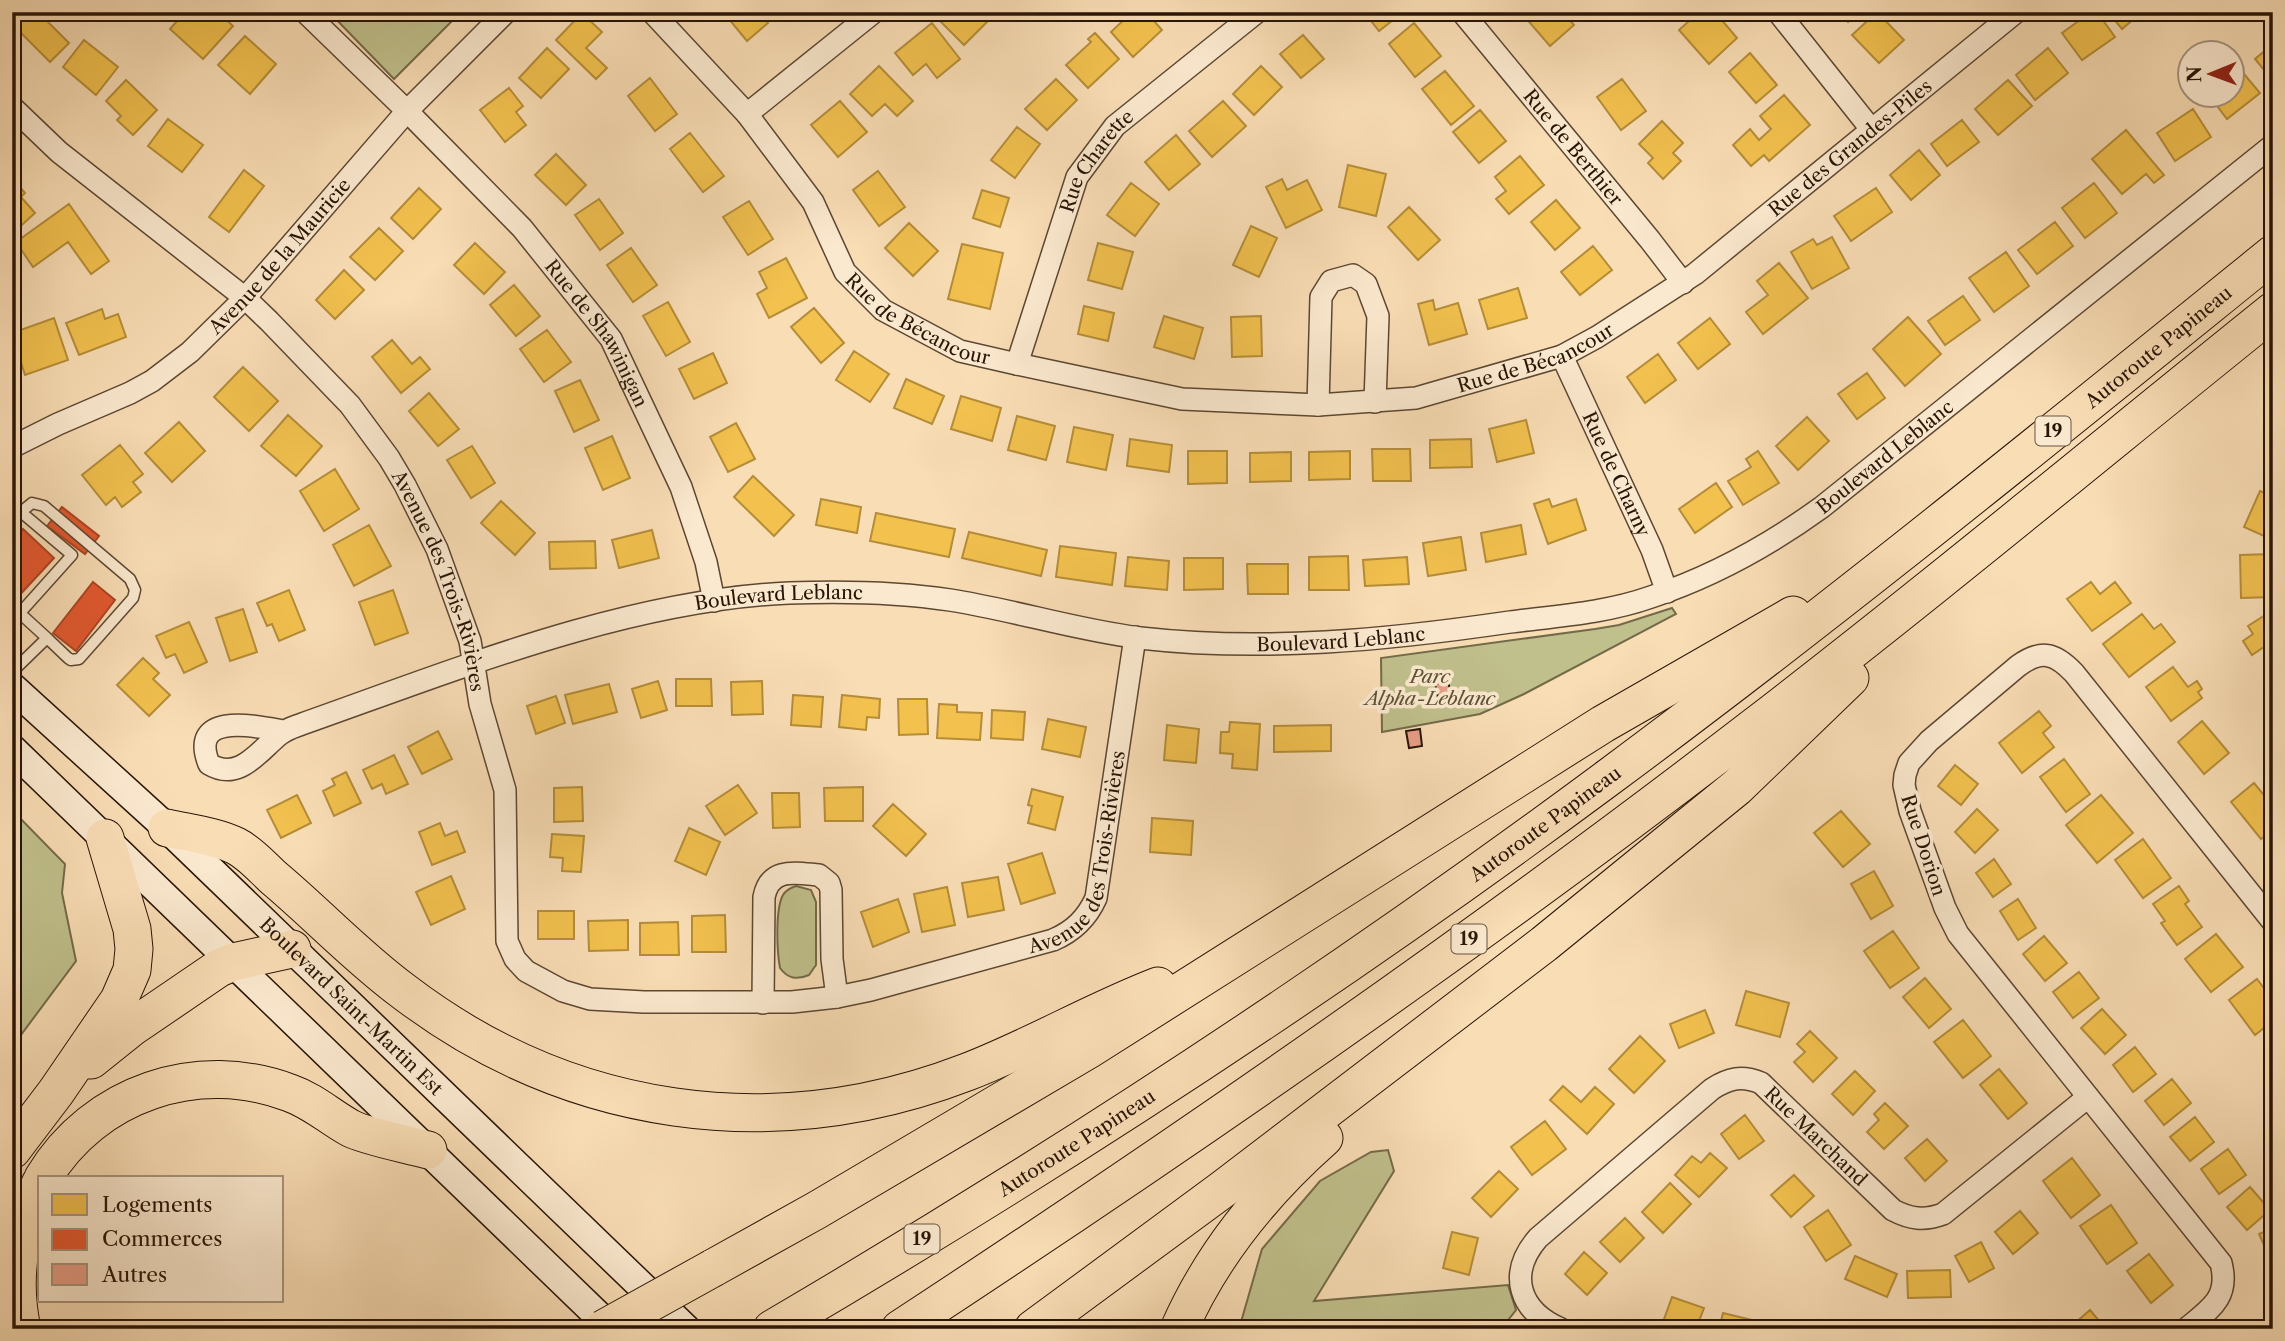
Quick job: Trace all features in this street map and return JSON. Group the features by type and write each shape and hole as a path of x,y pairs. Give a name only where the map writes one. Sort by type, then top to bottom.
{"highway":[{"name":"Autoroute Papineau","path":"774,1328 1066,1149 1366,951 1619,770 1904,551 2273,254"},
{"name":"19","path":"900,1329 1228,1110 1489,925 1758,724 2273,311"},
{"path":"1033,1329 1544,944 1737,787 2016,519"},
{"path":"603,1329 971,1121 1244,954 1628,709 1904,551"},
{"path":"167,828 237,846 399,989 480,1042 530,1068 575,1085 655,1105 685,1109 733,1113 790,1112 845,1105 901,1093 973,1070 1027,1047 1126,998 1244,954"},
{"path":"12,1150 56,1092 119,1000 132,970 132,929 105,838"},
{"path":"56,1092 131,1028 204,977 233,962 292,949"},
{"path":"1179,1329 1205,1279 1232,1237 1273,1187 1336,1128 1377,1072"},
{"path":"45,1176 75,1136 109,1109 148,1091 194,1080 232,1079 271,1087 317,1105 352,1129 428,1150"},
{"path":"22,1329 16,1289 19,1245 38,1189"}],"main road":[{"name":"Boulevard Saint-Martin Est","path":"12,687 167,828 686,1329"},
{"path":"12,749 612,1329"}],"street":[{"name":"Rue de Shawinigan","path":"305,12 522,228 611,339 681,487 706,562 714,601"},
{"name":"Avenue de la Mauricie","path":"12,447 152,381 190,352 245,298 407,111 506,12"},
{"name":"Rue de Bécancour","path":"652,12 747,114 813,202 845,272 883,310 960,351 1182,399 1318,405 1375,402 1416,398 1562,356 1682,283"},
{"path":"747,114 874,12"},
{"name":"Rue Charette","path":"1017,364 1077,177 1115,126 1257,12"},
{"name":"Rue de Berthier","path":"1462,12 1650,240 1682,283"},
{"path":"1778,12 1871,130"},
{"name":"Rue des Grandes-Piles","path":"1682,283 2016,12"},
{"name":"Avenue des Trois-Rivières","path":"12,107 58,152 245,298 334,386 389,458 421,514 437,549 467,631 480,704 503,776 507,941 515,960 526,971 563,990 590,999 763,1003 836,998 1067,934 1084,919 1096,898 1099,886 1135,637"},
{"name":"Boulevard Leblanc","path":"283,731 473,663 613,622 714,601 788,593 894,594 968,603 1069,626 1135,637 1239,645 1339,642 1462,629 1634,603 1667,592 1748,553 1822,507 2273,145"},
{"path":"1318,405 1321,297 1331,281 1353,275 1366,284 1378,316 1375,402"},
{"name":"Rue de Charny","path":"1562,356 1651,550 1667,592"},
{"name":"Rue Dorion","path":"2186,1329 2217,1301 2224,1284 2221,1263 1966,944 1951,921 1906,797 1905,775 1909,763 1917,753 2026,660 2042,655 2053,656 2074,673 2269,910"},
{"path":"763,1003 764,897 768,882 779,875 819,875 829,883 836,998"},
{"name":"Rue Marchand","path":"1561,1329 1537,1315 1523,1295 1521,1276 1525,1255 1538,1238 1712,1089 1728,1080 1740,1078 1761,1083 1893,1210 1913,1219 1943,1214 2088,1097"}],"lane":[{"path":"32,503 44,506 131,579 135,590 133,598 79,659 68,658 16,609 72,555 17,514 32,503"},
{"path":"12,672 47,638"}],"green space":[{"path":"329,12 461,12 394,79"},
{"name":"Parc Alpha-Leblanc","path":"1672,608 1676,614 1524,694 1480,714 1382,732 1381,658 1619,625"},
{"path":"12,810 65,864 62,893 76,961 12,1047"},
{"path":"796,886 811,890 816,902 816,965 809,975 801,978 790,976 780,968 778,952 780,902 788,889"},
{"path":"1388,1150 1394,1171 1314,1301 1508,1285 1516,1310 1501,1329 1239,1329 1262,1249 1320,1181 1371,1152"}],"building: Logements":[{"path":"27,12 38,12 69,43 50,62 14,26"},
{"path":"185,12 206,12 216,21 221,15 233,26 203,59 170,29"},
{"path":"723,12 758,12 768,23 747,41"},
{"path":"949,12 997,12 964,45 940,21"},
{"path":"1132,12 1146,12 1162,30 1133,57 1111,32"},
{"path":"1364,12 1403,12 1379,31"},
{"path":"1528,12 1563,12 1574,25 1550,46 1524,16"},
{"path":"1699,12 1715,12 1737,38 1709,64 1679,30"},
{"path":"1838,12 1857,12 1848,22"},
{"path":"1877,12 1904,40 1879,63 1852,35"},
{"path":"2091,12 2097,12 2115,37 2082,60 2062,33"},
{"path":"2108,12 2142,12 2122,29"},
{"path":"582,13 602,32 586,48 607,68 596,79 556,40"},
{"path":"932,23 960,59 937,78 926,64 913,75 895,53"},
{"path":"1414,23 1441,56 1415,77 1389,44"},
{"path":"1095,33 1119,59 1088,88 1066,65 1091,42 1088,39"},
{"path":"1303,35 1324,59 1301,78 1280,54"},
{"path":"245,36 276,64 250,94 218,65"},
{"path":"84,40 118,67 96,95 63,67"},
{"path":"2273,44 2273,81 2255,59"},
{"path":"547,48 569,69 541,98 519,78"},
{"path":"2048,48 2068,73 2035,100 2016,75"},
{"path":"1750,53 1777,85 1756,103 1729,72"},
{"path":"879,66 913,101 897,116 885,104 872,116 850,94"},
{"path":"1261,66 1282,87 1254,115 1233,94"},
{"path":"1445,71 1474,106 1451,125 1422,89"},
{"path":"2246,76 2260,93 2246,104"},
{"path":"650,78 677,114 655,131 628,96"},
{"path":"1056,79 1077,100 1047,130 1025,109"},
{"path":"1622,79 1646,111 1621,130 1597,97"},
{"path":"126,80 157,110 133,135 117,120 121,116 106,101"},
{"path":"2008,80 2032,106 1998,135 1975,109"},
{"path":"509,88 523,106 516,112 526,125 505,142 480,110"},
{"path":"1784,95 1810,125 1769,161 1764,155 1751,166 1733,145 1750,129 1759,140 1771,129 1760,116"},
{"path":"840,101 867,132 838,157 811,125"},
{"path":"1223,101 1246,126 1212,157 1189,131"},
{"path":"2219,108 2241,108 2227,119"},
{"path":"2193,109 2211,137 2175,161 2157,133"},
{"path":"1480,110 1506,141 1479,163 1453,132"},
{"path":"168,119 203,145 182,172 148,146"},
{"path":"1962,120 1979,142 1947,166 1931,144"},
{"path":"1662,121 1683,143 1673,153 1681,161 1663,179 1648,163 1653,158 1639,144"},
{"path":"1017,127 1040,144 1015,178 991,160"},
{"path":"2126,130 2164,175 2154,183 2146,174 2122,194 2092,159"},
{"path":"690,133 724,176 703,192 670,149"},
{"path":"1176,135 1200,164 1169,190 1145,162"},
{"path":"1919,150 1940,175 1911,200 1890,175"},
{"path":"556,154 586,185 566,205 535,175"},
{"path":"1520,156 1544,185 1509,214 1496,199 1506,191 1495,177"},
{"path":"1348,165 1386,174 1376,216 1339,207"},
{"path":"244,170 264,186 229,232 209,217"},
{"path":"878,171 905,207 879,226 853,190"},
{"path":"12,178 25,193 21,197 35,213 12,234"},
{"path":"1282,179 1287,190 1307,180 1322,210 1286,228 1266,187"},
{"path":"1131,183 1159,204 1135,236 1107,215"},
{"path":"2094,183 2117,213 2085,238 2062,208"},
{"path":"419,188 441,209 413,239 391,218"},
{"path":"1876,188 1892,212 1851,241 1834,216"},
{"path":"982,190 1009,198 1000,227 973,218"},
{"path":"599,199 623,233 600,250 575,215"},
{"path":"1556,200 1580,228 1555,250 1531,222"},
{"path":"749,201 773,239 748,255 723,217"},
{"path":"69,204 109,261 91,274 68,242 33,267 16,242"},
{"path":"1409,207 1440,240 1418,260 1388,227"},
{"path":"2055,222 2073,246 2037,274 2018,250"},
{"path":"909,223 938,251 913,276 885,248"},
{"path":"1251,226 1277,238 1259,277 1233,265"},
{"path":"379,228 403,251 375,280 350,257"},
{"path":"1832,237 1849,268 1812,289 1791,252 1813,239 1817,245"},
{"path":"475,243 505,272 484,294 454,265"},
{"path":"1098,243 1133,252 1122,289 1088,280"},
{"path":"962,244 1003,253 990,309 948,299"},
{"path":"1593,246 1612,270 1580,295 1561,272"},
{"path":"631,248 657,285 633,302 607,265"},
{"path":"2006,252 2029,286 1994,312 1969,278"},
{"path":"786,258 807,298 769,318 757,294 767,288 759,272"},
{"path":"1779,263 1808,298 1763,334 1746,312 1768,295 1757,281"},
{"path":"344,270 364,290 335,319 316,300"},
{"path":"514,285 540,316 516,336 490,305"},
{"path":"1518,288 1527,318 1488,329 1479,300"},
{"path":"1963,296 1980,320 1945,345 1928,321"},
{"path":"1433,300 1435,310 1458,303 1467,334 1429,345 1418,304"},
{"path":"668,302 690,342 666,356 643,316"},
{"path":"1084,306 1114,313 1108,341 1078,334"},
{"path":"814,308 844,343 821,363 791,327"},
{"path":"102,309 105,319 118,314 126,337 79,355 66,323"},
{"path":"1164,316 1203,328 1194,359 1154,347"},
{"path":"1261,316 1262,356 1232,357 1231,317"},
{"path":"1908,317 1941,354 1905,386 1873,349"},
{"path":"54,318 68,360 25,375 12,333"},
{"path":"1710,318 1730,344 1698,369 1678,343"},
{"path":"547,330 571,362 544,382 520,349"},
{"path":"392,340 412,364 420,357 430,369 401,393 372,357"},
{"path":"854,351 889,374 870,402 836,380"},
{"path":"713,353 727,383 694,399 679,369"},
{"path":"1658,354 1676,380 1645,403 1627,377"},
{"path":"243,367 278,401 249,431 214,397"},
{"path":"1867,373 1885,398 1857,419 1838,394"},
{"path":"906,379 944,396 932,424 894,408"},
{"path":"580,380 599,420 574,432 555,391"},
{"path":"429,393 459,429 438,446 409,411"},
{"path":"961,396 1001,408 992,441 951,429"},
{"path":"288,415 322,446 296,476 261,446"},
{"path":"1017,416 1055,426 1046,460 1008,450"},
{"path":"1807,417 1829,441 1798,470 1776,446"},
{"path":"1526,420 1534,453 1497,462 1489,429"},
{"path":"179,422 205,451 172,482 145,453"},
{"path":"736,423 755,459 728,472 710,437"},
{"path":"1074,427 1113,435 1106,470 1067,462"},
{"path":"612,436 630,478 603,490 585,448"},
{"path":"1130,439 1172,445 1169,472 1127,466"},
{"path":"1471,439 1472,467 1430,468 1430,440"},
{"path":"120,445 143,474 133,482 141,492 122,507 115,497 106,505 82,475"},
{"path":"472,446 495,483 471,498 447,460"},
{"path":"1372,449 1410,449 1411,481 1373,481"},
{"path":"1188,451 1227,451 1227,483 1188,484"},
{"path":"1350,451 1350,479 1309,480 1309,452"},
{"path":"1758,451 1779,483 1743,505 1728,481 1751,467 1746,459"},
{"path":"1291,452 1291,481 1250,482 1250,453"},
{"path":"335,469 359,509 324,531 300,491"},
{"path":"753,476 794,515 774,536 734,497"},
{"path":"1716,483 1732,507 1695,533 1679,509"},
{"path":"2260,491 2273,496 2273,540 2244,527"},
{"path":"821,499 861,507 857,533 816,525"},
{"path":"1549,499 1552,507 1576,499 1586,530 1548,544 1534,504"},
{"path":"501,501 535,533 515,555 481,523"},
{"path":"876,513 955,529 949,557 870,541"},
{"path":"369,525 391,566 354,586 333,545"},
{"path":"1521,525 1526,554 1486,562 1481,533"},
{"path":"652,530 659,558 619,568 612,540"},
{"path":"969,532 1047,550 1041,576 962,558"},
{"path":"1461,537 1466,570 1428,576 1423,543"},
{"path":"595,541 596,568 550,569 549,542"},
{"path":"1060,546 1116,553 1112,585 1056,577"},
{"path":"2272,554 2273,597 2241,598 2240,555"},
{"path":"1348,556 1349,590 1309,590 1309,557"},
{"path":"1128,557 1169,561 1167,590 1125,586"},
{"path":"1407,557 1409,584 1365,586 1363,560"},
{"path":"1184,558 1223,558 1223,589 1184,590"},
{"path":"1247,564 1288,564 1288,594 1248,594"},
{"path":"2091,582 2100,594 2115,582 2131,603 2092,631 2067,599"},
{"path":"289,590 305,630 279,641 272,624 267,626 257,603"},
{"path":"393,590 408,633 375,645 359,602"},
{"path":"243,609 257,652 230,661 216,618"},
{"path":"2273,610 2272,660 2264,647 2252,655 2243,641 2253,634 2248,626"},
{"path":"2142,614 2154,629 2161,624 2175,642 2129,677 2103,644"},
{"path":"189,622 207,662 184,673 175,654 166,658 156,636"},
{"path":"143,658 159,673 153,679 170,695 149,716 117,685"},
{"path":"2173,667 2188,687 2197,681 2202,689 2198,692 2202,698 2171,721 2146,687"},
{"path":"676,679 711,679 712,706 676,706"},
{"path":"658,681 667,710 641,718 632,689"},
{"path":"762,681 763,714 732,715 731,682"},
{"path":"609,684 617,712 573,724 565,695"},
{"path":"793,695 823,697 821,727 791,725"},
{"path":"842,695 880,699 879,718 867,717 866,730 839,727"},
{"path":"556,696 565,723 536,734 527,706"},
{"path":"898,699 927,699 928,734 899,735"},
{"path":"939,704 957,705 957,712 982,713 980,740 937,738"},
{"path":"992,710 1025,712 1023,740 991,738"},
{"path":"2039,711 2051,726 2043,733 2054,747 2022,773 1999,743"},
{"path":"1048,719 1086,727 1080,757 1042,749"},
{"path":"2202,721 2229,753 2204,774 2178,742"},
{"path":"1230,722 1260,724 1257,770 1232,768 1233,754 1220,753 1221,732 1229,732"},
{"path":"1167,725 1199,729 1196,763 1164,760"},
{"path":"1331,725 1331,751 1274,752 1274,726"},
{"path":"438,731 452,759 422,774 408,747"},
{"path":"394,755 408,784 386,794 382,784 372,789 363,770"},
{"path":"2064,759 2090,794 2066,812 2040,777"},
{"path":"1955,765 1978,784 1961,805 1938,786"},
{"path":"346,772 361,803 334,816 323,791 335,785 332,779"},
{"path":"2254,783 2273,806 2273,830 2261,839 2231,802"},
{"path":"738,785 757,813 725,835 706,806"},
{"path":"582,787 583,821 554,822 554,788"},
{"path":"863,787 863,821 825,821 824,788"},
{"path":"1032,789 1063,797 1055,830 1028,823 1032,806 1028,805"},
{"path":"772,793 799,793 800,827 773,828"},
{"path":"297,795 311,823 281,838 267,810"},
{"path":"2101,795 2133,833 2097,863 2066,825"},
{"path":"893,804 926,834 906,856 873,826"},
{"path":"1977,809 1998,830 1975,853 1955,832"},
{"path":"1841,811 1870,844 1843,867 1814,833"},
{"path":"1152,818 1193,821 1191,855 1150,852"},
{"path":"440,823 445,836 457,831 465,852 432,865 419,832"},
{"path":"689,828 720,842 706,875 675,861"},
{"path":"552,834 584,836 581,872 562,871 563,858 550,857"},
{"path":"2143,839 2171,878 2143,898 2115,860"},
{"path":"1042,853 1055,893 1021,904 1008,864"},
{"path":"1994,859 2011,884 1993,897 1976,873"},
{"path":"1874,871 1893,906 1871,919 1851,884"},
{"path":"451,876 465,909 431,925 416,892"},
{"path":"998,877 1004,910 968,917 962,883"},
{"path":"2179,886 2189,901 2185,904 2202,927 2177,945 2161,923 2165,921 2153,904"},
{"path":"947,887 955,925 922,932 914,894"},
{"path":"898,899 909,932 873,947 861,912"},
{"path":"2018,899 2036,928 2018,940 2000,911"},
{"path":"538,911 574,911 574,939 538,939"},
{"path":"725,915 726,952 692,952 692,916"},
{"path":"628,920 628,950 589,951 588,921"},
{"path":"678,922 679,955 640,955 640,923"},
{"path":"1893,931 1919,968 1890,988 1864,951"},
{"path":"2216,934 2243,967 2211,992 2185,959"},
{"path":"2044,936 2067,963 2045,981 2023,954"},
{"path":"2079,972 2099,998 2073,1018 2053,992"},
{"path":"1925,978 1951,1009 1929,1028 1903,997"},
{"path":"2257,979 2273,1000 2273,1021 2255,1035 2229,1000"},
{"path":"1746,991 1789,1003 1780,1037 1736,1025"},
{"path":"2102,1009 2126,1035 2105,1054 2081,1028"},
{"path":"1705,1010 1714,1033 1679,1048 1670,1024"},
{"path":"1963,1020 1991,1056 1963,1078 1934,1042"},
{"path":"1810,1031 1837,1058 1813,1082 1794,1062 1805,1052 1797,1044"},
{"path":"1640,1036 1665,1061 1634,1093 1609,1069"},
{"path":"2135,1047 2156,1074 2133,1092 2113,1065"},
{"path":"1999,1069 2027,1103 2008,1119 1980,1085"},
{"path":"1855,1071 1875,1091 1853,1115 1832,1094"},
{"path":"2172,1079 2191,1103 2164,1125 2145,1101"},
{"path":"1563,1086 1581,1102 1595,1087 1614,1104 1587,1134 1550,1100"},
{"path":"1885,1103 1908,1126 1884,1149 1867,1132 1879,1120 1874,1114"},
{"path":"1745,1115 1764,1141 1739,1159 1721,1134"},
{"path":"2195,1117 2214,1142 2190,1161 2170,1137"},
{"path":"1545,1121 1566,1149 1532,1175 1511,1147"},
{"path":"1927,1139 1947,1161 1925,1181 1905,1158"},
{"path":"2228,1149 2246,1175 2219,1194 2201,1169"},
{"path":"1710,1153 1727,1168 1699,1197 1675,1175 1692,1156 1701,1163"},
{"path":"2072,1158 2100,1195 2071,1218 2043,1181"},
{"path":"1499,1171 1518,1189 1491,1217 1472,1198"},
{"path":"1794,1175 1814,1196 1791,1217 1771,1195"},
{"path":"1670,1183 1691,1204 1663,1233 1642,1212"},
{"path":"2250,1187 2270,1210 2247,1230 2227,1207"},
{"path":"2111,1205 2137,1243 2107,1264 2080,1226"},
{"path":"1828,1210 1851,1245 1826,1261 1804,1227"},
{"path":"2020,1211 2038,1233 2013,1254 1995,1232"},
{"path":"1625,1218 1644,1238 1620,1262 1600,1242"},
{"path":"2273,1228 2273,1263 2272,1263 2259,1234"},
{"path":"1452,1232 1478,1238 1469,1275 1443,1268"},
{"path":"1981,1242 1994,1268 1969,1282 1955,1256"},
{"path":"1584,1252 1607,1273 1587,1295 1565,1274"},
{"path":"2149,1254 2173,1285 2151,1303 2127,1271"},
{"path":"1855,1256 1897,1274 1887,1297 1845,1279"},
{"path":"1950,1270 1951,1297 1908,1298 1907,1271"},
{"path":"1672,1297 1704,1308 1696,1329 1682,1329 1663,1322"},
{"path":"2090,1310 2106,1329 2068,1329"},
{"path":"1723,1313 1752,1320 1750,1329 1719,1329"}],"building: Commerces":[{"path":"62,507 99,536 85,554 47,526"},
{"path":"23,529 54,558 16,599 12,595 12,541"},
{"path":"93,582 115,600 76,651 53,633"}],"building: Autres":[{"path":"1448,681 1451,694 1438,697 1435,684"},
{"path":"1420,729 1422,746 1409,748 1406,731"}]}
